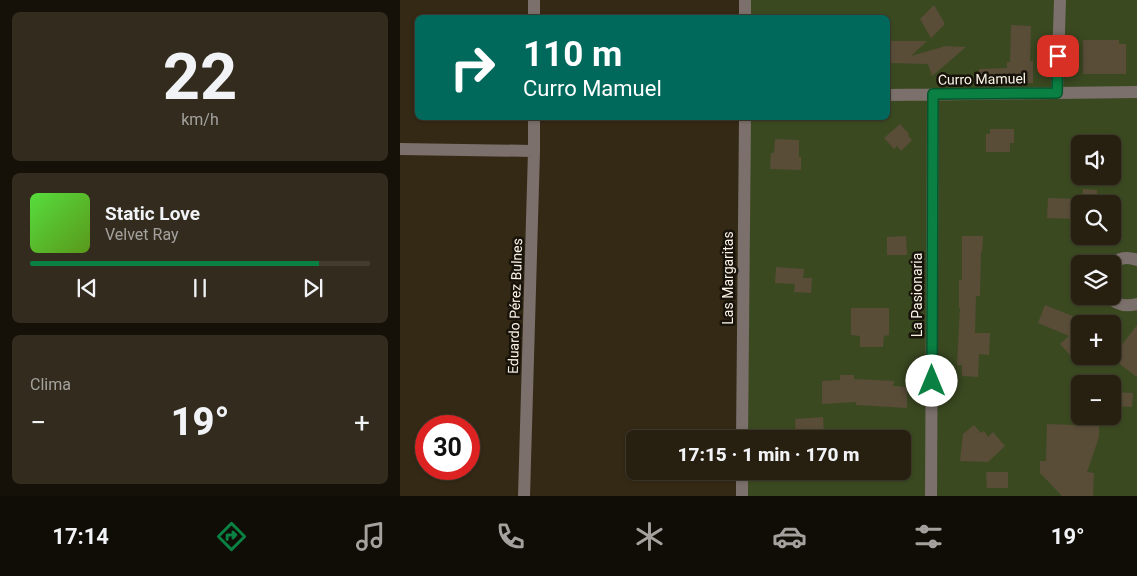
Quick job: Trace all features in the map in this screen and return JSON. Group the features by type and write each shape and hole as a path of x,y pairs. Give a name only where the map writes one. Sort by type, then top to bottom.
{"street":[{"path":"534,0 534,15"},
{"path":"745,15 746,0"},
{"path":"1057,93 1060,0"},
{"name":"Curro Mamuel","path":"890,94 1137,92"},
{"name":"La Pasionaria","path":"931,496 933,94"},
{"name":"Eduardo Pérez Bulnes","path":"524,496 534,120"},
{"name":"Las Margaritas","path":"742,430 745,120"},
{"path":"400,149 534,151"},
{"path":"1121,259 1137,260"},
{"path":"1120,305 1129,306 1137,304"},
{"path":"742,480 742,496"}],"green space":[{"path":"745,0 1137,0 1137,496 741,496 742,480 911,480 911,430 742,430 744,120 890,120 890,15 745,15"}],"building":[{"path":"934,5 945,24 931,38 920,19"},
{"path":"1011,25 1031,26 1030,61 1033,61 1033,83 979,84 979,69 1007,68 1007,62 1010,62"},
{"path":"1083,40 1119,40 1119,44 1126,44 1126,74 1083,74"},
{"path":"890,41 927,41 911,56 946,46 966,47 932,76 928,64 890,63"},
{"path":"900,124 912,140 901,151 897,146 894,149 884,138"},
{"path":"990,129 1014,129 1014,143 1010,143 1010,152 986,152 986,134 990,134"},
{"path":"775,139 799,140 801,170 770,169 771,153 774,153"},
{"path":"1083,189 1097,190 1097,195 1083,195"},
{"path":"1048,198 1071,199 1071,219 1047,218"},
{"path":"906,236 907,255 887,255 887,237"},
{"path":"962,236 983,236 980,296 976,296 975,333 990,333 989,355 979,354 978,377 962,376 962,365 957,365 960,308 959,280 962,280"},
{"path":"776,267 804,269 803,278 812,278 811,293 794,292 795,284 775,283"},
{"path":"1045,305 1071,315 1071,356 1060,344 1069,336 1038,323"},
{"path":"851,308 889,308 889,335 884,336 883,347 860,347 860,336 851,335"},
{"path":"1137,325 1137,377 1121,365 1121,346"},
{"path":"840,375 854,375 854,379 894,381 893,386 907,387 907,408 856,405 856,402 822,404 822,381 840,380"},
{"path":"1121,392 1133,393 1132,407 1121,406"},
{"path":"823,417 824,430 796,430 795,419"},
{"path":"1047,424 1099,426 1099,437 1087,472 1094,473 1093,496 1062,496 1040,473 1040,461 1046,461"},
{"path":"974,425 981,433 984,431 988,437 993,432 1005,446 988,462 960,461 963,434"},
{"path":"986,472 1008,472 1008,488 987,488"}],"route":[{"path":"932,381 933,94 1057,93 1058,56"}]}
